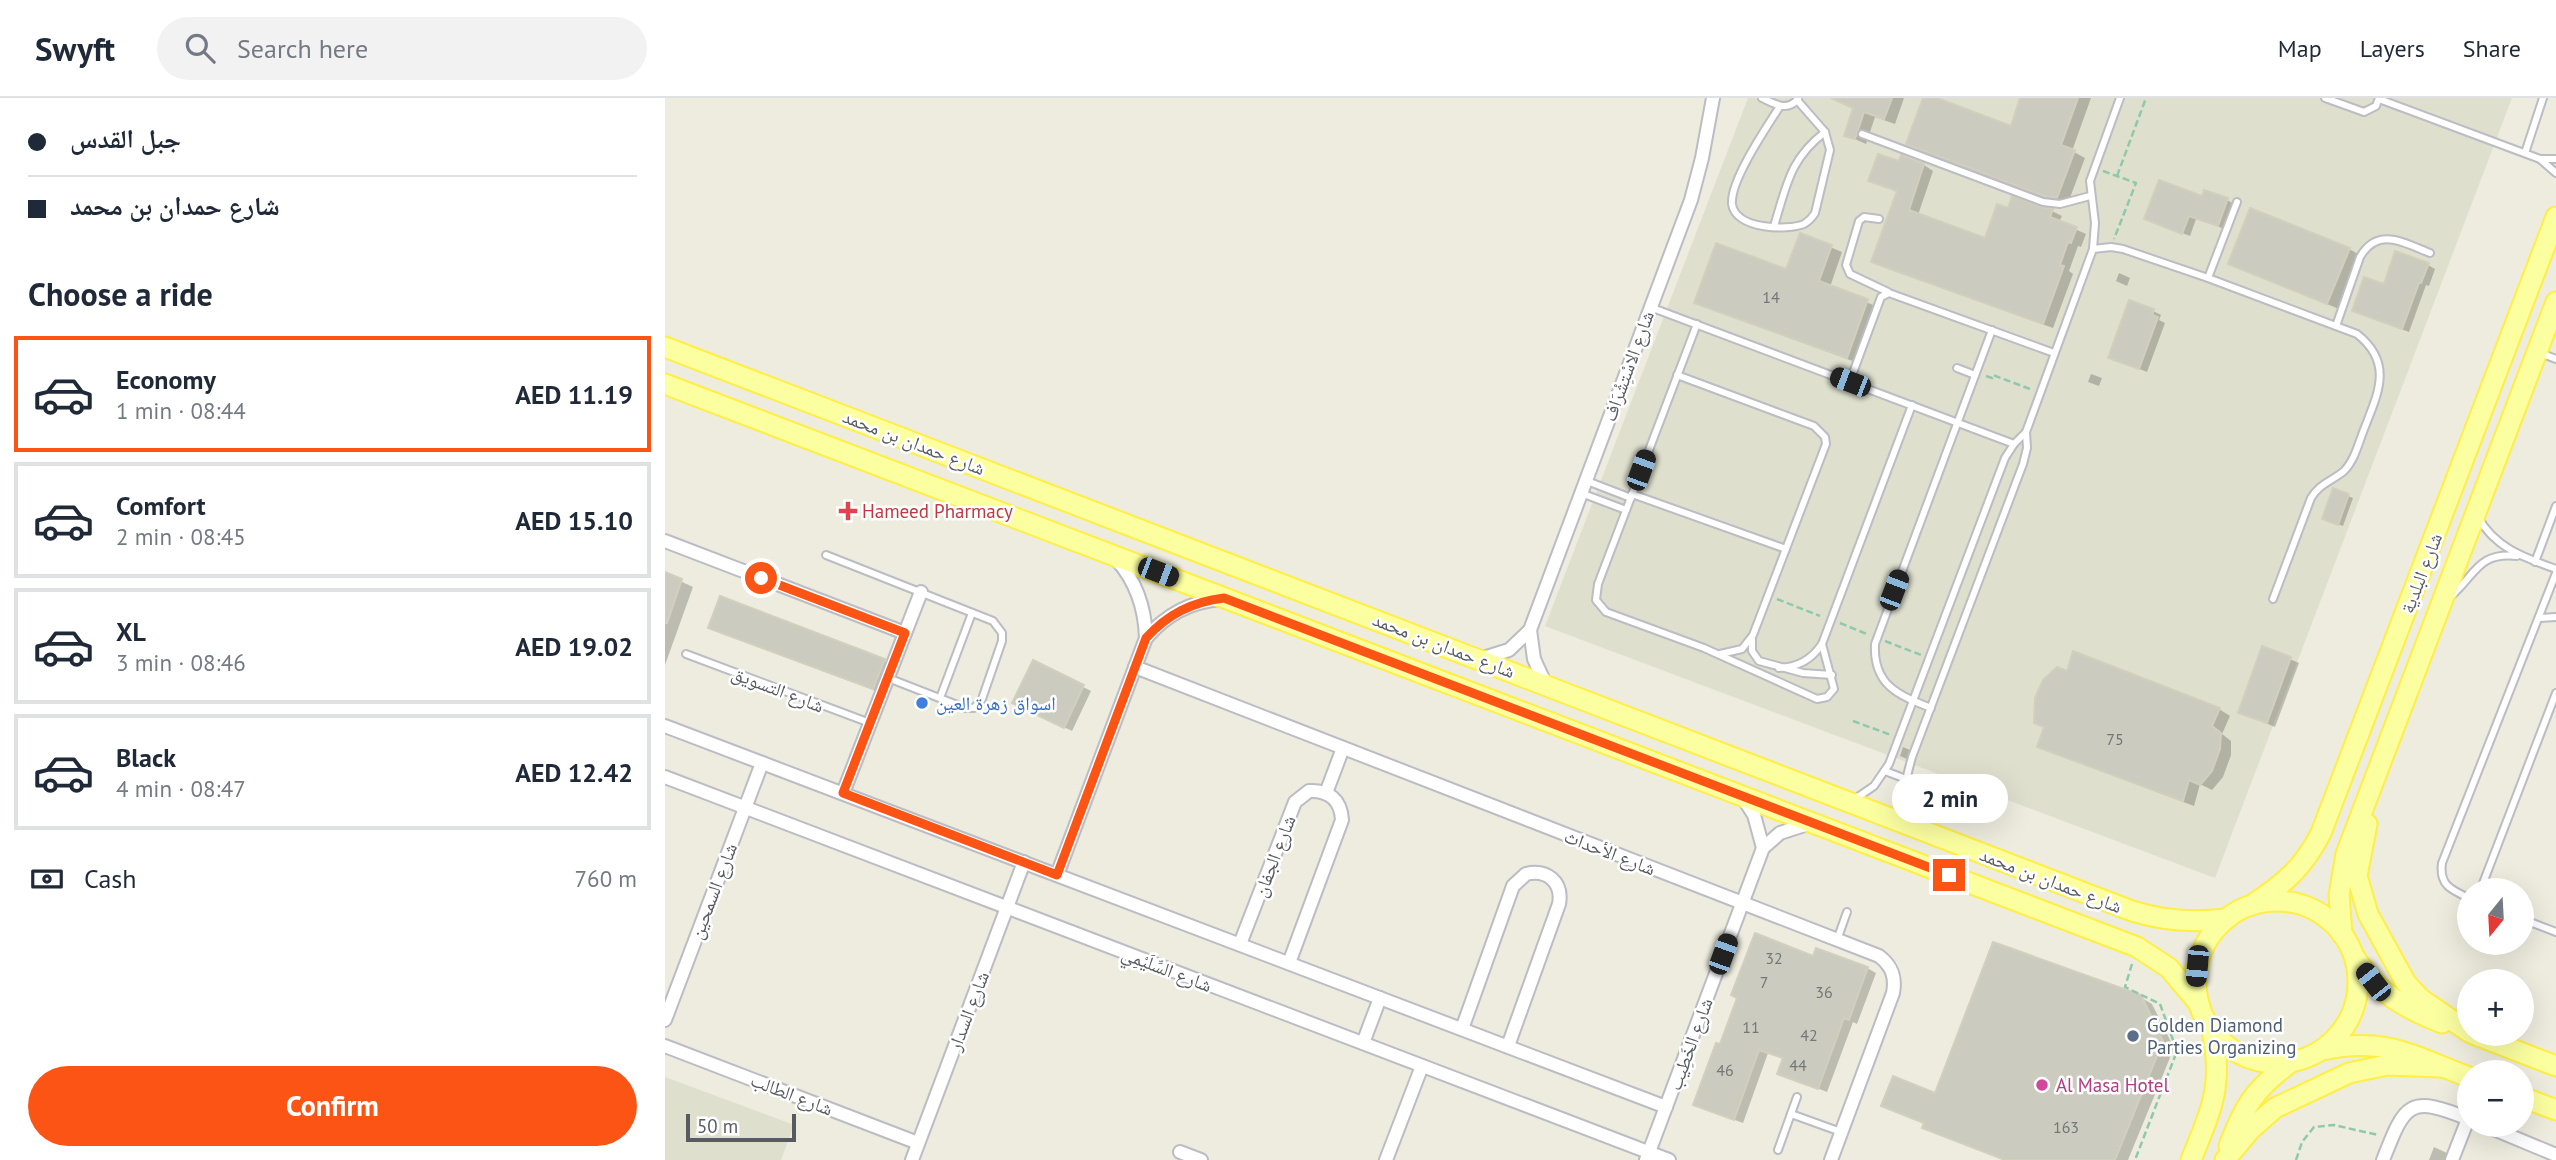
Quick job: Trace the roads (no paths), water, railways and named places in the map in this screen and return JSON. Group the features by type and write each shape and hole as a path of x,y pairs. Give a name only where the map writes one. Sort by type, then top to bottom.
{"main road":[{"name":"شارع البلدية","path":"2252,905 2274,891 2302,866 2321,833 2556,217"},
{"name":"شارع البلدية","path":"2346,941 2339,895 2346,854 2476,513 2547,355 2556,302"},
{"name":"شارع حمدان بن محمد","path":"665,346 2151,917 2198,922 2226,919"},
{"name":"شارع حمدان بن محمد","path":"665,384 2137,947 2169,968 2199,1004"},
{"path":"2376,779 2357,876 2368,914 2406,983 2421,999 2457,1023"},
{"path":"2191,1160 2217,1090 2217,1056 2212,1030 2199,1004 2196,976 2203,948 2213,932 2226,919 2252,905 2271,901 2301,906 2328,919 2373,982 2400,1005 2457,1027"},
{"path":"2321,1050 2339,1035 2351,1015 2357,993 2357,970 2346,941"},
{"path":"2212,1030 2239,1054 2264,1061 2291,1062"},
{"path":"2224,1160 2249,1101 2260,1088 2291,1062 2321,1050 2351,1045 2377,1045 2399,1049 2457,1073"},
{"path":"2505,1046 2556,1066"},
{"path":"2224,1160 2251,1129 2276,1108 2349,1073 2387,1065 2441,1067"},
{"path":"2534,1102 2556,1110"}],"street":[{"name":"شارع الاسْتِشْرَاف","path":"1530,630 1697,179 1713,98"},
{"path":"665,541 905,633"},
{"path":"1113,555 1125,569 1138,593 1145,620 1146,638"},
{"path":"843,793 921,593"},
{"path":"1057,875 1146,638 1158,625 1189,605 1224,598"},
{"path":"1480,659 1509,649 1530,630"},
{"path":"1530,630 1534,659 1545,683"},
{"name":"شارع الأحداث","path":"1135,667 1879,956 1886,961 1894,976 1894,985 1831,1160"},
{"path":"665,726 1666,1107"},
{"path":"1289,963 1342,820 1342,810 1338,802 1326,793 1343,748"},
{"name":"شارع السمحين","path":"665,1020 762,763"},
{"name":"شارع السِّلَيْمِي","path":"665,777 1363,1043 1648,1156 1669,1160"},
{"name":"شارع الجفان","path":"1240,944 1294,802 1309,791 1326,793"},
{"path":"1741,796 1754,815 1763,848 1790,828 1811,822"},
{"name":"شارع الخَطِيب","path":"1648,1156 1763,848"},
{"name":"شارع السدار","path":"912,1160 1024,862"},
{"path":"1462,1029 1513,886 1526,874 1542,873 1552,878 1557,885 1559,904 1508,1046"},
{"path":"1363,1043 1380,998"},
{"name":"شارع الطالب","path":"665,1046 918,1143"},
{"path":"1386,1160 1422,1066"},
{"path":"2383,1160 2405,1113 2420,1106 2457,1115"},
{"path":"2452,1160 2462,1137"},
{"path":"2513,1137 2556,1155"},
{"path":"1180,1152 1201,1160"}],"lane":[{"path":"1762,98 1780,106 1790,106 1798,99 1825,132 1830,150 1815,213 1811,219 1798,226 1748,224 1734,212 1732,203 1744,167 1780,106"},
{"path":"1925,832 1907,803 1904,790 1906,779 2023,464 2027,448 2026,432 2094,249 2095,223 2090,196 2093,167 2120,98"},
{"path":"2325,98 2364,112 2376,106 2379,99 2540,159 2556,173"},
{"path":"2525,153 2543,98"},
{"path":"1774,226 1797,160 1805,148 1825,132"},
{"path":"1862,134 2043,202 2060,204 2090,196"},
{"path":"2540,159 2556,159"},
{"path":"2208,278 2237,202"},
{"path":"1879,219 1864,217 1859,221 1846,265 1850,275 1889,293 2054,353"},
{"path":"2336,326 2360,257 2373,242 2393,239 2430,253"},
{"path":"2094,249 2111,247 2132,251 2208,278 2357,334 2375,353 2381,378 2351,462 2320,486 2311,498 2273,599"},
{"path":"1850,382 1881,297 1889,293"},
{"path":"1650,307 2014,443"},
{"path":"1697,324 1595,592 1595,600 1606,612 1719,654 1817,699 1832,694 1834,689 1822,644"},
{"path":"1931,708 1896,693 1881,675 1874,652 1876,637 1992,330"},
{"path":"1957,368 1976,374"},
{"path":"1677,375 1814,426 1825,437 1825,451 1751,645 1759,661 1779,668 1832,676"},
{"path":"1779,668 1799,665 1808,660 1822,644 1912,405"},
{"path":"1850,803 1874,786 1885,771 2005,458 2014,443 2026,432"},
{"path":"1583,487 1631,496 1786,549"},
{"path":"1583,487 1626,510"},
{"path":"2535,562 2556,506"},
{"path":"2457,892 2447,887 2442,879 2442,863 2556,571 2519,556 2489,534 2476,513"},
{"path":"825,555 972,612 993,621 1000,629 1003,637 978,706 970,709 888,678"},
{"path":"2442,603 2459,589 2480,564 2497,555 2519,556"},
{"path":"940,698 972,612"},
{"path":"2539,618 2556,617"},
{"path":"1719,654 1729,654 1742,649 1753,635"},
{"name":"شارع التسويق","path":"686,654 870,723"},
{"path":"2485,878 2556,693"},
{"path":"1885,771 1906,779"},
{"path":"1837,940 1847,912"},
{"path":"2534,924 2556,932"},
{"path":"1778,1150 1797,1097"},
{"path":"1791,1114 1841,1132"}],"place":[{"name":"Hameed Pharmacy","path":"848,511"},
{"name":"اسواق زهرة العين","path":"922,703"},
{"name":"Golden Diamond Parties Organizing","path":"2133,1036"},
{"name":"Al Masa Hotel","path":"2042,1085"}]}
